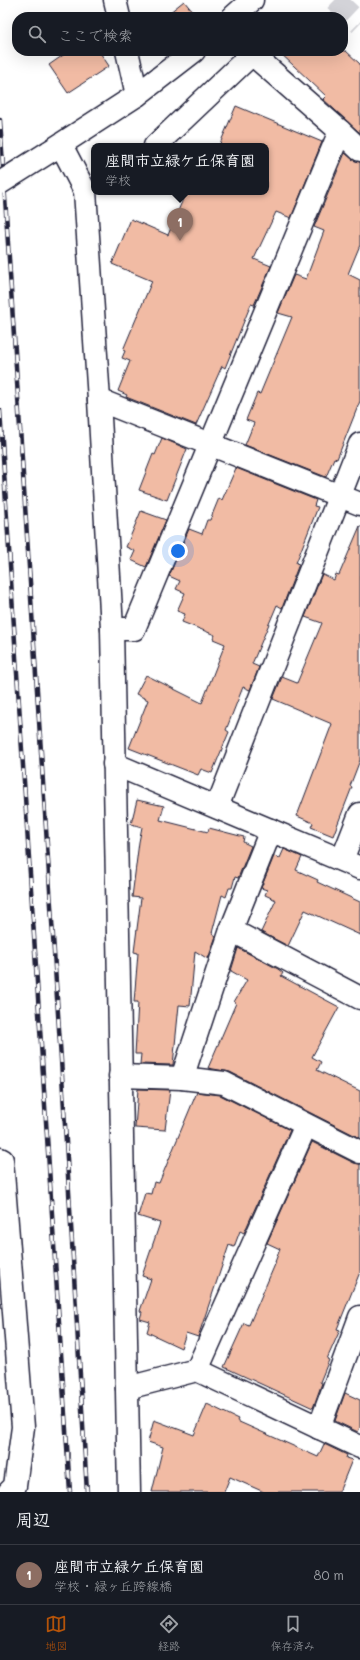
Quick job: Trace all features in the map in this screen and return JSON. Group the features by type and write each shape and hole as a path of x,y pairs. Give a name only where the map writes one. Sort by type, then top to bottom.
{"street":[{"path":"115,0 118,12"},
{"path":"239,12 252,0"},
{"path":"128,56 137,95"},
{"path":"0,183 137,95 188,56"},
{"path":"158,143 250,56"},
{"path":"254,56 340,130 360,150"},
{"path":"112,629 134,629 340,130"},
{"path":"55,149 90,188 99,400 112,629 129,1492"},
{"path":"99,400 360,504"},
{"path":"217,807 360,444"},
{"path":"114,764 351,864 360,814"},
{"path":"182,1078 231,930 271,830"},
{"path":"231,930 360,998"},
{"path":"120,1076 182,1078 224,1083 360,1152"},
{"path":"197,1370 306,1125"},
{"path":"0,1160 2,1160 7,1331 23,1427 12,1489"},
{"path":"319,1428 360,1317"},
{"path":"127,1388 197,1370 360,1448"}],"building":[{"path":"184,1 193,12 170,12"},
{"path":"348,53 360,64 360,133 323,99 326,96 283,56 348,56"},
{"path":"62,56 102,56 109,66 68,93 49,65"},
{"path":"236,106 322,142 291,218 276,212 254,259 271,266 254,305 251,304 225,368 222,366 196,425 126,397 127,395 118,391 130,361 122,358 125,351 123,350 152,281 112,264 131,219 168,235 185,195 269,195 269,143 220,143"},
{"path":"345,153 352,159 360,162 360,245 348,274 360,280 360,401 337,459 334,458 326,477 245,445 254,423 246,420 257,393 260,394 292,317 278,313 294,275 306,279 324,231 314,227"},
{"path":"162,438 187,449 167,500 139,490 153,454 155,455"},
{"path":"236,468 316,500 314,506 318,507 296,563 299,564 282,608 277,605 252,664 259,667 250,690 243,687 226,730 229,732 212,773 201,769 198,775 129,748 148,700 136,694 146,675 202,703 225,644 213,639 215,635 182,622 185,614 177,611 185,593 176,589 180,581 169,576 189,529 202,534 207,520 210,520 219,498 222,500"},
{"path":"141,511 166,520 146,567 131,560 135,551 126,547"},
{"path":"360,526 360,760 350,786 352,787 333,836 311,827 313,823 297,816 332,724 273,699 282,677 297,683 322,623 305,617 322,574 334,580 336,574 339,575"},
{"path":"137,800 164,806 160,820 208,832 209,828 244,837 243,842 251,846 238,878 235,877 232,888 229,888 226,897 222,895 212,933 216,936 208,959 195,951 190,1006 179,1005 173,1065 140,1064 141,1054 135,1054 138,1002 134,1002 138,953 134,952 141,898 132,897 142,827 131,824"},
{"path":"284,849 302,857 296,870 318,880 317,882 360,902 360,935 305,910 288,946 261,932 276,900 265,895 267,890 261,888 274,856 280,858"},
{"path":"238,948 278,969 283,973 281,976 339,1007 312,1057 321,1062 317,1070 360,1091 360,1138 230,1072 208,1068 236,1003 234,1002 247,980 231,971"},
{"path":"138,1089 170,1090 165,1130 135,1128"},
{"path":"197,1092 220,1095 290,1130 244,1233 240,1231 234,1247 229,1245 198,1337 186,1333 181,1348 147,1332 150,1322 140,1319 142,1312 140,1311 151,1279 142,1276 160,1223 138,1216 145,1193 151,1194 154,1182 159,1183"},
{"path":"312,1142 354,1163 360,1164 360,1272 337,1329 340,1330 327,1359 329,1360 320,1382 322,1383 313,1408 224,1367 244,1323 249,1325 276,1262 280,1249 267,1243"},
{"path":"345,1393 360,1400 360,1427 358,1432 335,1421"},
{"path":"207,1404 238,1419 237,1421 318,1457 324,1444 347,1455 346,1458 352,1460 339,1492 264,1492 230,1477 224,1492 152,1492 163,1447 148,1442 154,1420 194,1435"}],"tunnel":[{"path":"335,0 348,12"},
{"path":"348,12 360,24"}],"railway":[{"path":"0,120 62,1075 87,1492"},
{"path":"0,410 70,1492"}],"place":[{"name":"座間市立緑ケ丘保育園","path":"180,241"}]}
